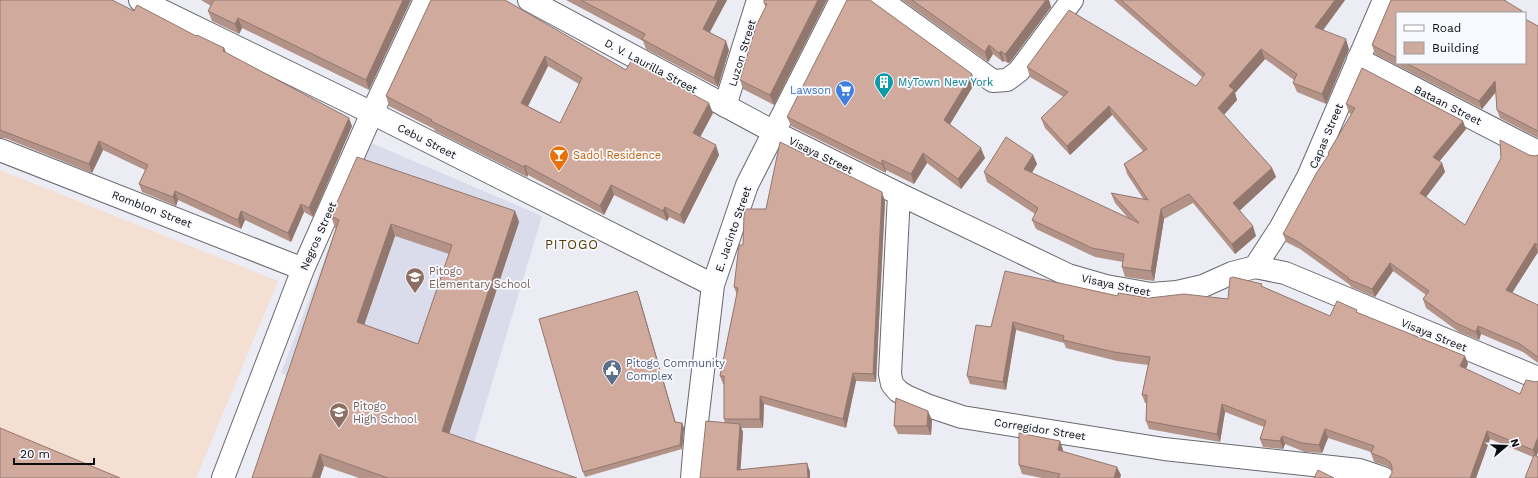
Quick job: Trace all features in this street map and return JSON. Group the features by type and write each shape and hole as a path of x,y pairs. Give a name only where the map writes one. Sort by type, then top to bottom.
{"street":[{"name":"Negros Street","path":"223,478 303,268 372,113 425,0"},
{"name":"D. V. Laurilla Street","path":"529,0 774,132"},
{"name":"Luzon Street","path":"725,106 758,0"},
{"name":"E. Jacinto Street","path":"692,478 696,430 714,285 747,185 841,0"},
{"path":"881,0 993,81 1007,80 1019,71 1072,0"},
{"name":"Capas Street","path":"1255,267 1281,227 1308,177 1384,0"},
{"name":"Cebu Street","path":"143,1 372,113 714,285"},
{"name":"Bataan Street","path":"1358,59 1538,152"},
{"name":"Visaya Street","path":"774,132 1068,275 1106,286 1151,294 1177,292 1203,286 1232,273 1255,267 1285,273 1538,378"},
{"name":"Romblon Street","path":"0,150 303,268"},
{"name":"Corregidor Street","path":"899,194 890,374 892,384 898,391 906,396 929,406 962,417 1164,449 1359,470 1383,478"}],"shaded area":[{"name":"Pitogo Elementary School","path":"369,142 542,216 474,443 281,373"},
{"path":"0,170 278,281 196,478 0,478"}],"building":[{"path":"0,0 112,0 134,11 137,5 196,36 197,35 224,48 223,51 349,118 309,208 301,204 288,233 241,211 238,220 175,191 173,197 139,184 148,165 99,141 89,164 0,130"},
{"path":"214,0 403,0 366,80 238,18 235,24 208,11"},
{"path":"431,0 505,0 626,70 631,61 709,103 693,133 716,145 680,215 665,207 663,211 611,185 600,206 525,165 524,167 431,121 432,120 386,96","holes":["545,56 582,78 560,123 521,103"]},
{"path":"581,0 718,0 703,29 726,41 714,78 642,39 645,34"},
{"path":"764,0 818,0 770,95 740,80 756,26 767,4 764,3"},
{"name":"MyTown New York","path":"847,0 870,0 972,74 944,120 981,148 958,179 923,153 911,174 882,160 882,164 787,117"},
{"path":"912,0 1046,0 1005,54 1001,51 999,53 989,45 985,52"},
{"path":"1121,0 1335,0 1315,27 1346,39 1322,94 1293,83 1297,74 1261,49 1229,86 1234,90 1218,108 1272,168 1233,203 1253,226 1232,244 1189,194 1161,209 1151,271 1122,267 1124,254 1092,248 1032,220 1038,208 984,172 1006,137 1033,155 1024,169 1139,223 1111,193 1148,200 1124,164 1147,149 1109,106 1067,146 1041,118 1068,92 1027,67 1069,10 1196,86 1205,74"},
{"path":"1391,0 1504,0 1522,11 1396,12 1396,57 1372,45"},
{"path":"1526,20 1538,26 1538,131 1497,110 1495,81 1479,101 1408,64 1526,64"},
{"path":"1362,68 1463,121 1433,157 1442,163 1420,193 1465,225 1501,158 1500,140 1529,155 1538,155 1538,245 1535,243 1506,290 1538,305 1538,357 1520,344 1478,326 1476,332 1456,323 1423,299 1429,291 1390,263 1372,289 1348,279 1349,278 1297,241 1283,234 1317,172 1355,108 1346,104"},
{"path":"780,142 882,192 873,374 853,373 843,419 760,396 760,419 724,419 724,376 720,376 738,288 734,287 739,245 743,245 744,215 746,209 766,209"},
{"name":"Pitogo Elementary School","path":"357,157 515,211 442,431 577,478 388,478 320,454 312,478 252,478 339,220 331,216","holes":["391,224 452,245 418,344 357,322"]},
{"path":"1005,271 1118,296 1118,293 1149,298 1184,294 1228,299 1230,278 1233,277 1262,284 1261,286 1330,316 1337,301 1357,310 1356,312 1465,356 1460,366 1520,394 1526,380 1538,381 1538,437 1533,450 1487,431 1470,478 1389,478 1392,473 1390,462 1371,453 1374,446 1325,429 1319,445 1302,443 1282,436 1280,441 1260,439 1266,421 1222,404 1217,434 1146,421 1147,395 1142,395 1150,357 1114,352 1063,340 1064,336 1013,322 1003,382 967,376 976,325 991,327"},
{"name":"Pitogo Community Complex","path":"637,291 675,422 682,423 680,445 583,472 539,319"},
{"path":"896,398 928,411 927,426 894,426"},
{"path":"706,421 740,424 737,470 807,463 808,478 700,478"},
{"path":"0,428 120,478 0,478"},
{"path":"1019,433 1060,441 1058,450 1117,467 1114,478 1058,478 1060,474 1019,465"},
{"path":"1534,455 1538,457 1538,478 1525,478"},
{"path":"1318,470 1334,478 1314,478"}],"place":[{"name":"MyTown New York","path":"884,99"},
{"name":"Lawson","path":"845,107"},
{"name":"Sadol Residence","path":"559,172"},
{"name":"Pitogo Elementary School","path":"415,294"},
{"name":"Pitogo Community Complex","path":"612,386"},
{"name":"Pitogo High School","path":"339,429"}],"district":[{"name":"PITOGO","path":"572,244"}]}
